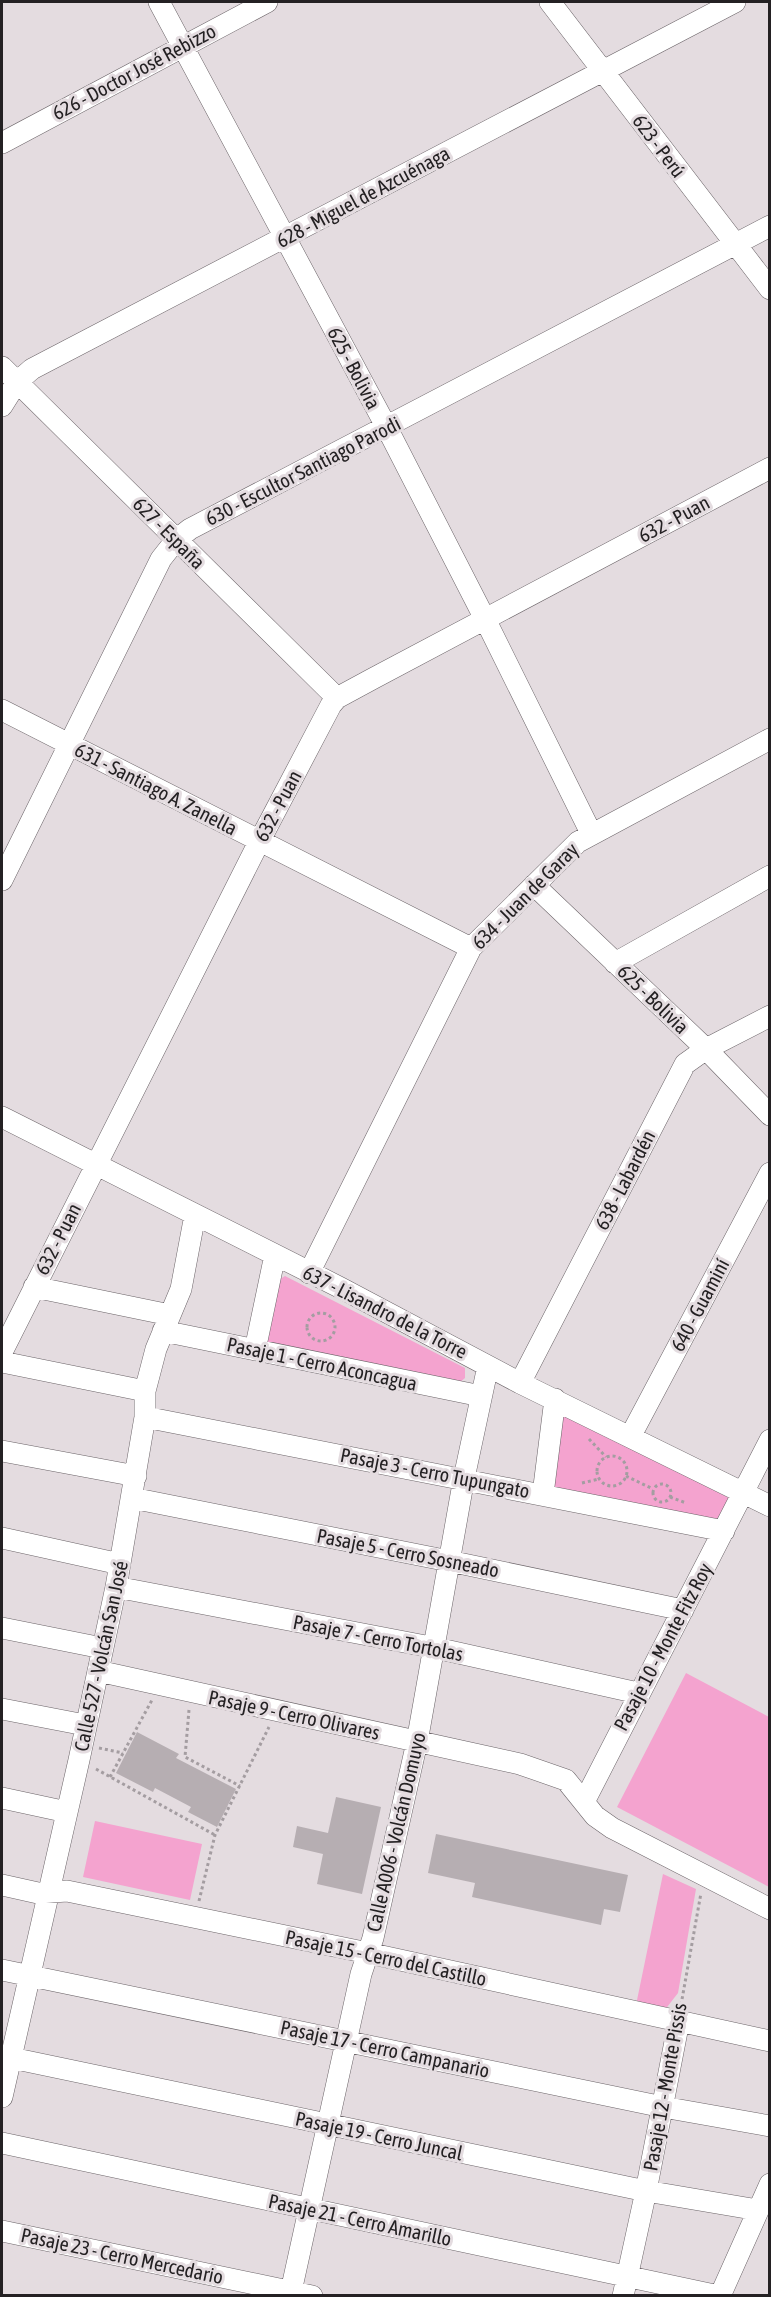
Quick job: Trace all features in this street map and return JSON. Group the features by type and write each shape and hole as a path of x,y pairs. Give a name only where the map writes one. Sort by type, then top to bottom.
{"street":[{"name":"625 - Bolivia","path":"159,2 387,428 485,619 591,834"},
{"name":"626 - Doctor José Rebizzo","path":"2,143 267,2"},
{"name":"623 - Perú","path":"550,2 770,289"},
{"name":"628 - Miguel de Azcuénaga","path":"2,406 16,382 32,369 735,2"},
{"name":"630 - Escultor Santiago Parodi","path":"2,880 161,559 176,540 190,529 770,226"},
{"name":"627 - España","path":"2,367 337,698"},
{"name":"632 - Puan","path":"2,1352 260,842 331,705 337,698 770,468"},
{"name":"631 - Santiago A. Zanella","path":"2,710 471,948"},
{"name":"634 - Juan de Garay","path":"309,1273 471,948 578,842 770,739"},
{"path":"615,963 770,876"},
{"name":"625 - Bolivia","path":"534,885 706,1049 770,1115"},
{"name":"638 - Labardén","path":"520,1383 685,1064 706,1049 770,1016"},
{"name":"637 - Lisandro de la Torre","path":"2,1117 275,1255 520,1383 770,1506"},
{"name":"640 - Guaminí","path":"630,1437 770,1173"},
{"name":"Calle 527 - Volcán San José","path":"2,2097 6,2057 49,1893 116,1587 145,1417 145,1391 167,1323 181,1289 195,1215"},
{"path":"255,1350 275,1255"},
{"name":"Pasaje 1 - Cerro Aconcagua","path":"34,1287 167,1323 255,1350 481,1396"},
{"path":"2,1362 145,1391"},
{"name":"Calle A006 - Volcán Domuyo","path":"291,2293 361,1974 368,1953 417,1742 464,1478 488,1366"},
{"path":"543,1494 555,1399"},
{"name":"Pasaje 3 - Cerro Tupungato","path":"145,1417 724,1531"},
{"name":"Pasaje 10 - Monte Fitz Roy","path":"584,1802 770,1440"},
{"path":"2,1451 136,1476"},
{"name":"Pasaje 5 - Cerro Sosneado","path":"132,1498 683,1610"},
{"path":"2,1538 120,1564"},
{"name":"Pasaje 7 - Cerro Tortolas","path":"116,1587 435,1648 638,1693"},
{"path":"2,1628 102,1648"},
{"name":"Pasaje 9 - Cerro Olivares","path":"98,1671 158,1694 190,1692 520,1764 554,1774 566,1780 595,1816 612,1828 770,1909"},
{"path":"2,1709 82,1743"},
{"path":"2,1798 67,1812"},
{"name":"Pasaje 15 - Cerro del Castillo","path":"2,1885 39,1893 67,1891 368,1953 770,2041"},
{"name":"Pasaje 17 - Cerro Campanario","path":"2,1970 663,2107 770,2126"},
{"name":"Pasaje 12 - Monte Pissis","path":"625,2286 679,2021"},
{"name":"Pasaje 19 - Cerro Juncal","path":"6,2057 646,2191 758,2210"},
{"name":"Pasaje 21 - Cerro Amarillo","path":"2,2143 308,2209 625,2286 719,2295"},
{"path":"719,2295 770,2184"},
{"name":"Pasaje 23 - Cerro Mercedario","path":"2,2231 291,2293 312,2295"}],"path":[{"path":"320,1312 332,1317 335,1326 333,1335 325,1340 315,1340 307,1328 309,1319 320,1312"},
{"path":"616,1456 626,1466 626,1476 620,1483 607,1484 599,1478 597,1469 606,1458 616,1456"},
{"path":"626,1476 653,1489"},
{"path":"660,1484 666,1485 671,1495 665,1502 659,1502 654,1498 653,1489 660,1484"},
{"path":"190,1692 185,1757 240,1786"},
{"path":"110,1777 158,1694"},
{"path":"195,1918 215,1835 277,1711"},
{"path":"82,1743 123,1753"},
{"path":"82,1743 110,1777 215,1835"},
{"name":"Pasaje 12 - Monte Pissis","path":"679,2021 704,1877"}],"shaded area":[{"path":"285,1276 465,1368 465,1378 459,1383 264,1346 277,1281"},
{"path":"558,1410 731,1499 717,1525 548,1488"},
{"path":"686,1673 769,1717 769,1887 617,1807"},
{"path":"95,1821 202,1844 190,1900 83,1877"},
{"path":"663,1874 696,1889 678,1993 664,2011 636,2005"}],"building":[{"path":"137,1732 179,1754 176,1758 236,1789 217,1827 188,1812 191,1807 155,1788 153,1792 116,1773"},
{"path":"336,1797 381,1807 362,1894 317,1884 323,1854 293,1847 297,1826 328,1833"},
{"path":"436,1834 628,1875 620,1912 604,1909 601,1925 472,1897 475,1883 428,1873"}]}
